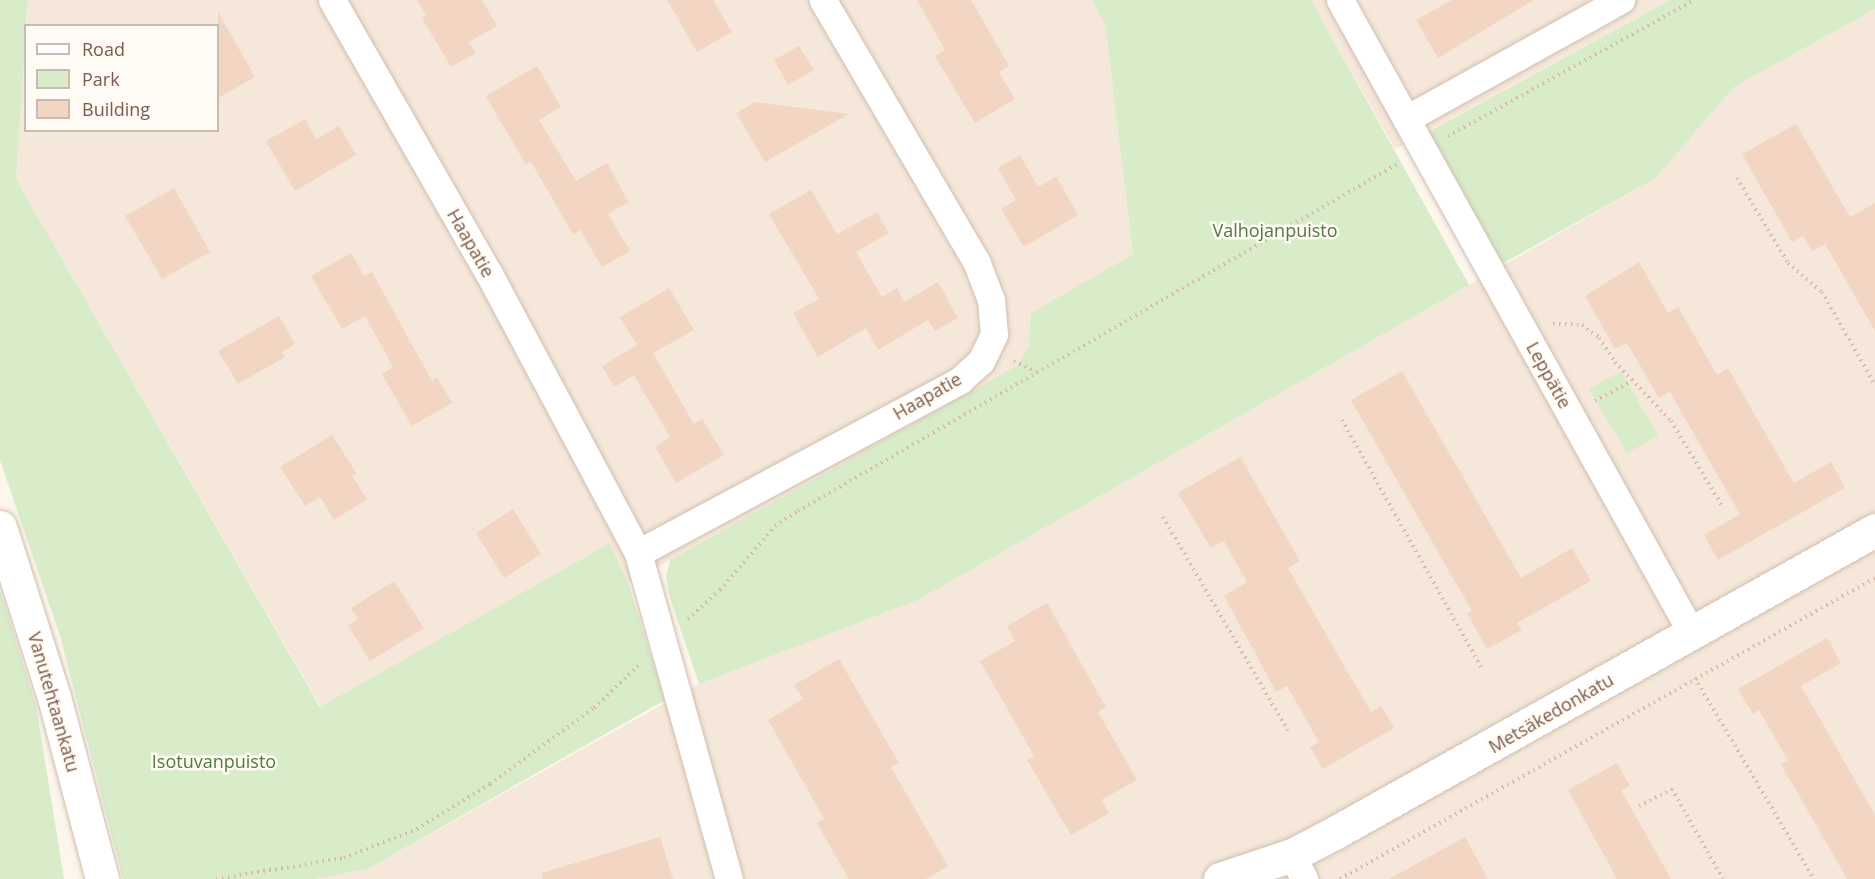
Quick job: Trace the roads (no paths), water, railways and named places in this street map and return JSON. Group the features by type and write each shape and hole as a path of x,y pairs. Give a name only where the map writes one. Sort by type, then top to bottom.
{"street":[{"name":"Haapatie","path":"332,0 488,272 638,553 729,879"},
{"name":"Haapatie","path":"638,553 960,380 981,361 994,334 992,300 977,263 823,0"},
{"name":"Leppätie","path":"1340,0 1691,632"},
{"path":"1406,119 1621,0"},
{"name":"Vanutehtaankatu","path":"0,526 54,697 102,879"},
{"name":"Metsäkedonkatu","path":"1220,879 1298,867 1499,743 1691,632 1875,530"}],"park label":[{"name":"Valhojanpuisto","path":"1275,230"},
{"name":"Isotuvanpuisto","path":"214,761"}]}
